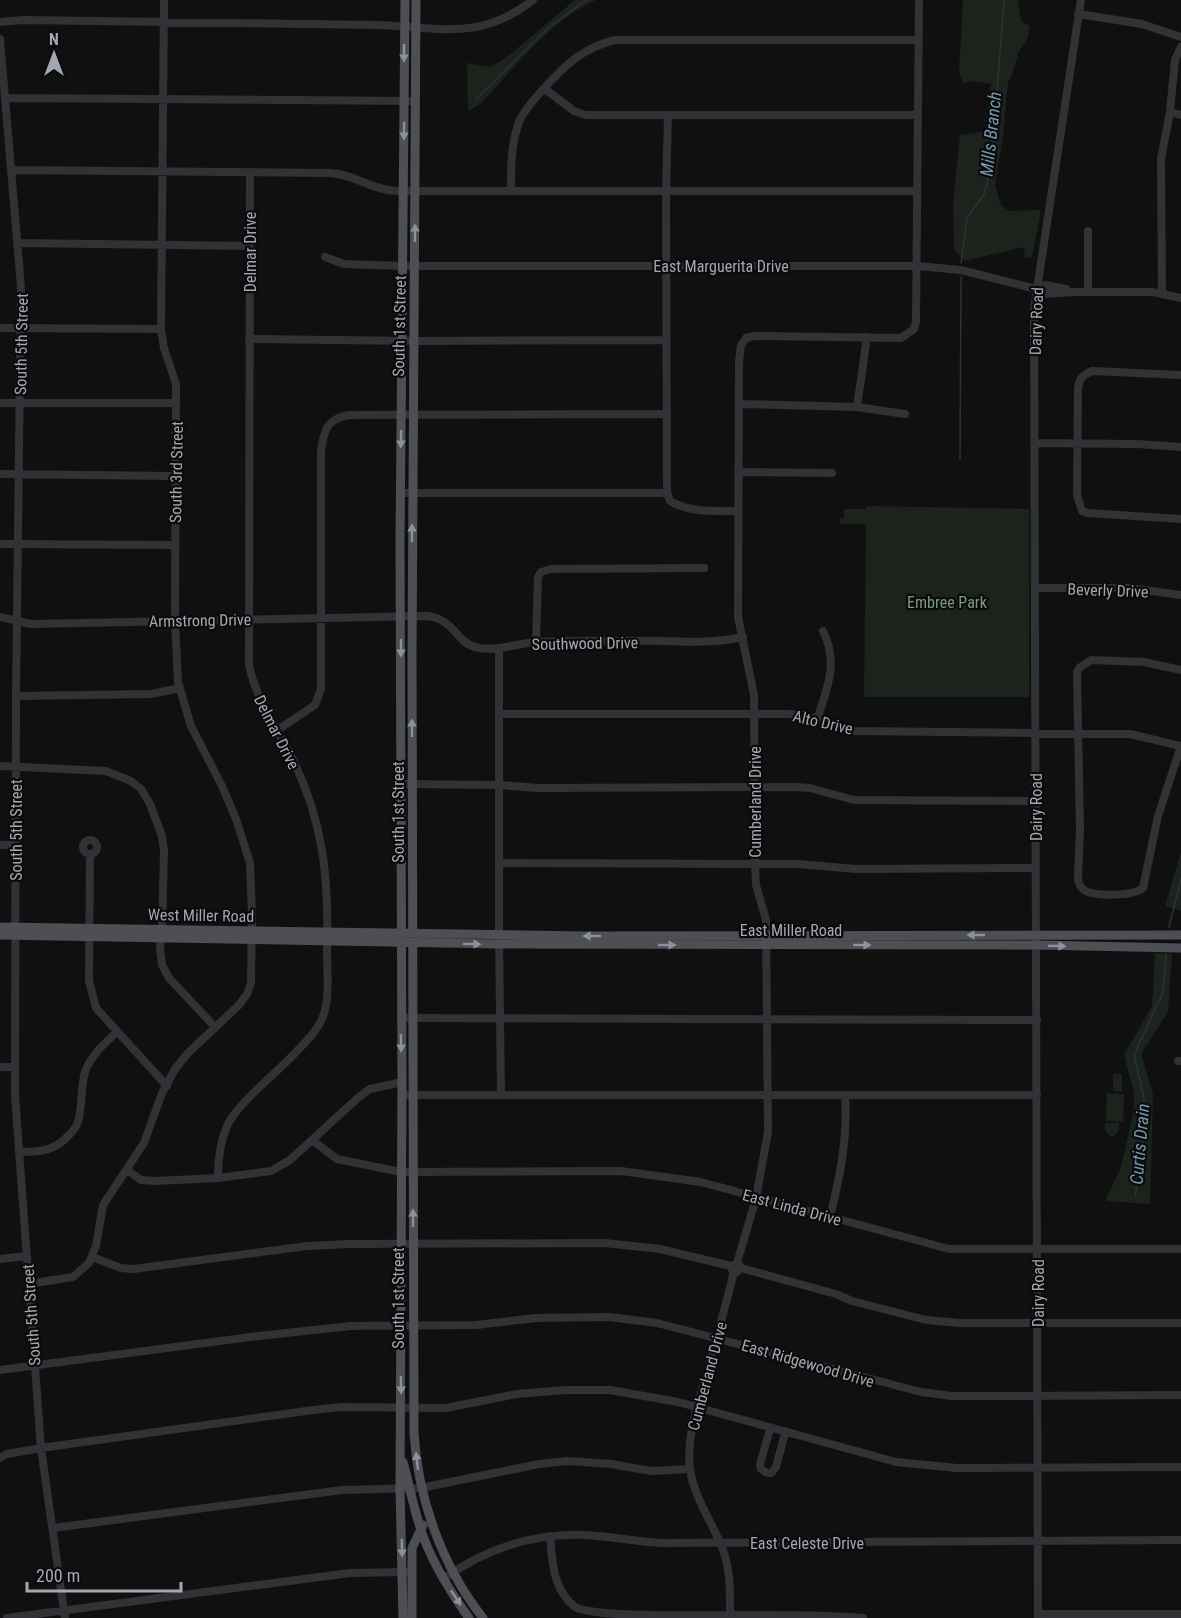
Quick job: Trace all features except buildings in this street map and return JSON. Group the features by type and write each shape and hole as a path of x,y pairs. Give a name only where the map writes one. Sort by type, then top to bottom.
{"main road":[{"name":"South 1st Street","path":"403,1618 406,1572 405,1489 401,1454 400,1325 402,1082 400,699 405,0"},
{"name":"South 1st Street","path":"412,1618 406,1572 413,1542 429,1516 421,1488 415,1448 414,1408 412,616 416,0"},
{"path":"400,699 412,700"},
{"path":"401,869 413,869"},
{"name":"West Miller Road","path":"0,927 16,932"},
{"name":"West Miller Road","path":"0,935 16,932 401,938"},
{"name":"East Miller Road","path":"401,938 766,941 1036,940 1181,935"},
{"name":"East Miller Road","path":"1036,940 1181,948"},
{"path":"405,1489 443,1579 470,1618"},
{"path":"429,1516 460,1584 483,1618"},
{"path":"411,1552 420,1546 429,1550"}],"street":[{"name":"South 3rd Street","path":"92,1257 103,1205 144,1143 162,1093 188,1053 239,1005 247,994 253,968 250,863 247,850 222,786 191,726 180,688 176,651 176,384 164,348 161,329 164,0"},
{"path":"0,22 23,20 164,22 457,29 480,27 497,22 515,14 533,0"},
{"path":"857,407 867,337 901,338 914,329 916,322 919,0"},
{"name":"Dairy Road","path":"1038,1616 1034,309 1081,0"},
{"path":"1078,14 1142,24 1181,37"},
{"name":"South 5th Street","path":"0,39 21,287 14,1067 41,1448 65,1614"},
{"path":"511,190 515,137 520,120 527,108 575,58 604,42 615,40 918,40"},
{"path":"1162,294 1161,159 1170,112 1175,60 1181,47"},
{"path":"545,89 567,107 586,115 917,115"},
{"path":"5,98 415,101"},
{"path":"1170,112 1181,114"},
{"path":"668,115 667,493 670,501 690,508 738,512"},
{"path":"11,170 339,173 378,189 403,191 917,191"},
{"name":"Delmar Drive","path":"218,1178 221,1147 229,1123 245,1103 313,1035 321,1021 326,1001 327,890 324,856 308,795 291,756 256,692 249,665 250,172"},
{"path":"1088,231 1088,292"},
{"path":"18,243 250,246"},
{"name":"East Marguerita Drive","path":"325,257 344,264 403,266 917,266 961,270 1036,289 1043,294 1088,292 1162,294 1181,298"},
{"path":"0,328 161,329"},
{"name":"Cumberland Drive","path":"730,1617 728,1568 721,1543 695,1490 690,1469 691,1435 756,1198 768,1132 765,911 756,885 755,864 754,695 738,617 739,362 741,345 746,338 754,336 867,337"},
{"path":"249,339 666,340"},
{"path":"1181,375 1092,371 1083,375 1078,382 1077,495 1082,511 1088,513 1181,519"},
{"path":"0,403 176,403"},
{"path":"740,405 857,407 905,414"},
{"path":"276,731 308,711 318,699 321,689 321,452 324,434 334,419 341,416 402,415 667,414"},
{"path":"1035,443 1181,447"},
{"path":"739,472 832,473"},
{"path":"0,474 175,476"},
{"path":"401,493 667,493"},
{"path":"0,544 175,545"},
{"path":"536,642 538,577 542,572 551,569 704,568"},
{"name":"Beverly Drive","path":"1036,588 1130,588 1181,595"},
{"name":"Armstrong Drive","path":"0,617 31,624 401,616"},
{"name":"Southwood Drive","path":"401,616 438,618 450,625 467,643 481,648 499,649 536,642 714,642 743,637"},
{"path":"817,720 831,673 829,643 823,631"},
{"path":"499,649 501,1095"},
{"path":"1181,670 1144,662 1091,660 1082,665 1077,672 1080,830 1078,883 1083,889 1092,893 1120,894 1139,892 1146,883 1158,816 1181,746"},
{"path":"16,696 143,694 180,688"},
{"name":"Alto Drive","path":"500,714 804,715 854,731 1036,731 1130,734 1181,746"},
{"path":"0,766 106,771 131,781 141,789 150,804 162,836 160,958 162,965 169,978 215,1027"},
{"path":"401,784 500,785 538,788 810,788 854,800 1036,801"},
{"path":"0,845 16,845"},
{"path":"90,854 89,981 92,996 96,1008 167,1086"},
{"path":"499,864 818,864 856,869 1036,868"},
{"path":"401,1018 1036,1020"},
{"path":"20,1152 42,1152 53,1149 64,1142 75,1129 79,1122 85,1074 99,1048 117,1032"},
{"path":"0,1067 14,1067"},
{"path":"127,1170 141,1180 218,1178 271,1171 290,1160 370,1089 402,1082"},
{"path":"402,1095 1037,1095"},
{"path":"830,1217 838,1187 844,1144 845,1096"},
{"name":"East Linda Drive","path":"312,1140 337,1159 401,1172 621,1171 701,1182 949,1249 1181,1248"},
{"path":"28,1284 73,1277 89,1263 92,1257 121,1268 134,1269 307,1246 413,1243 605,1243 660,1249 736,1267 926,1320 959,1323 1038,1324 1181,1323"},
{"path":"0,1259 26,1256"},
{"name":"East Ridgewood Drive","path":"0,1370 258,1335 351,1326 477,1325 536,1317 609,1317 657,1323 717,1337 897,1388 921,1392 952,1396 1181,1395"},
{"path":"0,1458 7,1454 41,1448 313,1410 342,1407 446,1408 517,1394 566,1390 610,1390 678,1402 896,1462 957,1468 1181,1467"},
{"path":"770,1428 760,1464 767,1473 771,1473 776,1467 785,1433"},
{"path":"53,1528 342,1490 421,1488 539,1464 567,1461 611,1464 651,1471 690,1469"},
{"name":"East Celeste Drive","path":"443,1579 468,1562 498,1549 550,1536 584,1535 662,1543 1181,1540"},
{"path":"550,1536 552,1566 557,1584 566,1598 581,1611 602,1615 863,1618"},
{"path":"7,1618 65,1614 350,1573 406,1572"},
{"path":"1038,1616 1181,1614"}],"green space":[{"path":"575,0 596,0 563,20 548,33 480,104 468,111 467,63 491,67 508,56"},
{"path":"963,0 1018,0 1021,21 1030,26 1027,40 1019,51 1008,82 995,186 1001,205 1009,211 1041,210 1032,257 1025,258 1024,247 964,261 954,249 953,203 960,135 985,131 991,84 975,81 963,83 959,71"},
{"name":"Embree Park","path":"867,506 1029,509 1029,697 864,697 866,524 840,524 840,518 844,518 844,509 866,509"},
{"path":"1181,852 1181,911 1165,906"},
{"path":"1155,953 1172,954 1168,1012 1141,1054 1153,1094 1150,1204 1105,1201 1121,1167 1134,1110 1134,1093 1124,1055 1152,1006"},
{"path":"1113,1074 1122,1074 1122,1092 1113,1091"},
{"path":"1107,1093 1124,1094 1123,1122 1106,1121"},
{"path":"1105,1123 1119,1123 1119,1131 1112,1137 1105,1131"}],"waterway":[{"path":"476,99 547,29 586,0"},
{"name":"Mills Branch","path":"961,263 967,218 984,194 988,180 993,145 1004,0"},
{"name":"Mills Branch","path":"960,460 961,277"},
{"name":"Curtis Drain","path":"1169,927 1181,879"},
{"name":"Curtis Drain","path":"1135,1197 1143,1139 1144,1098 1134,1055 1163,992 1166,955"}]}
